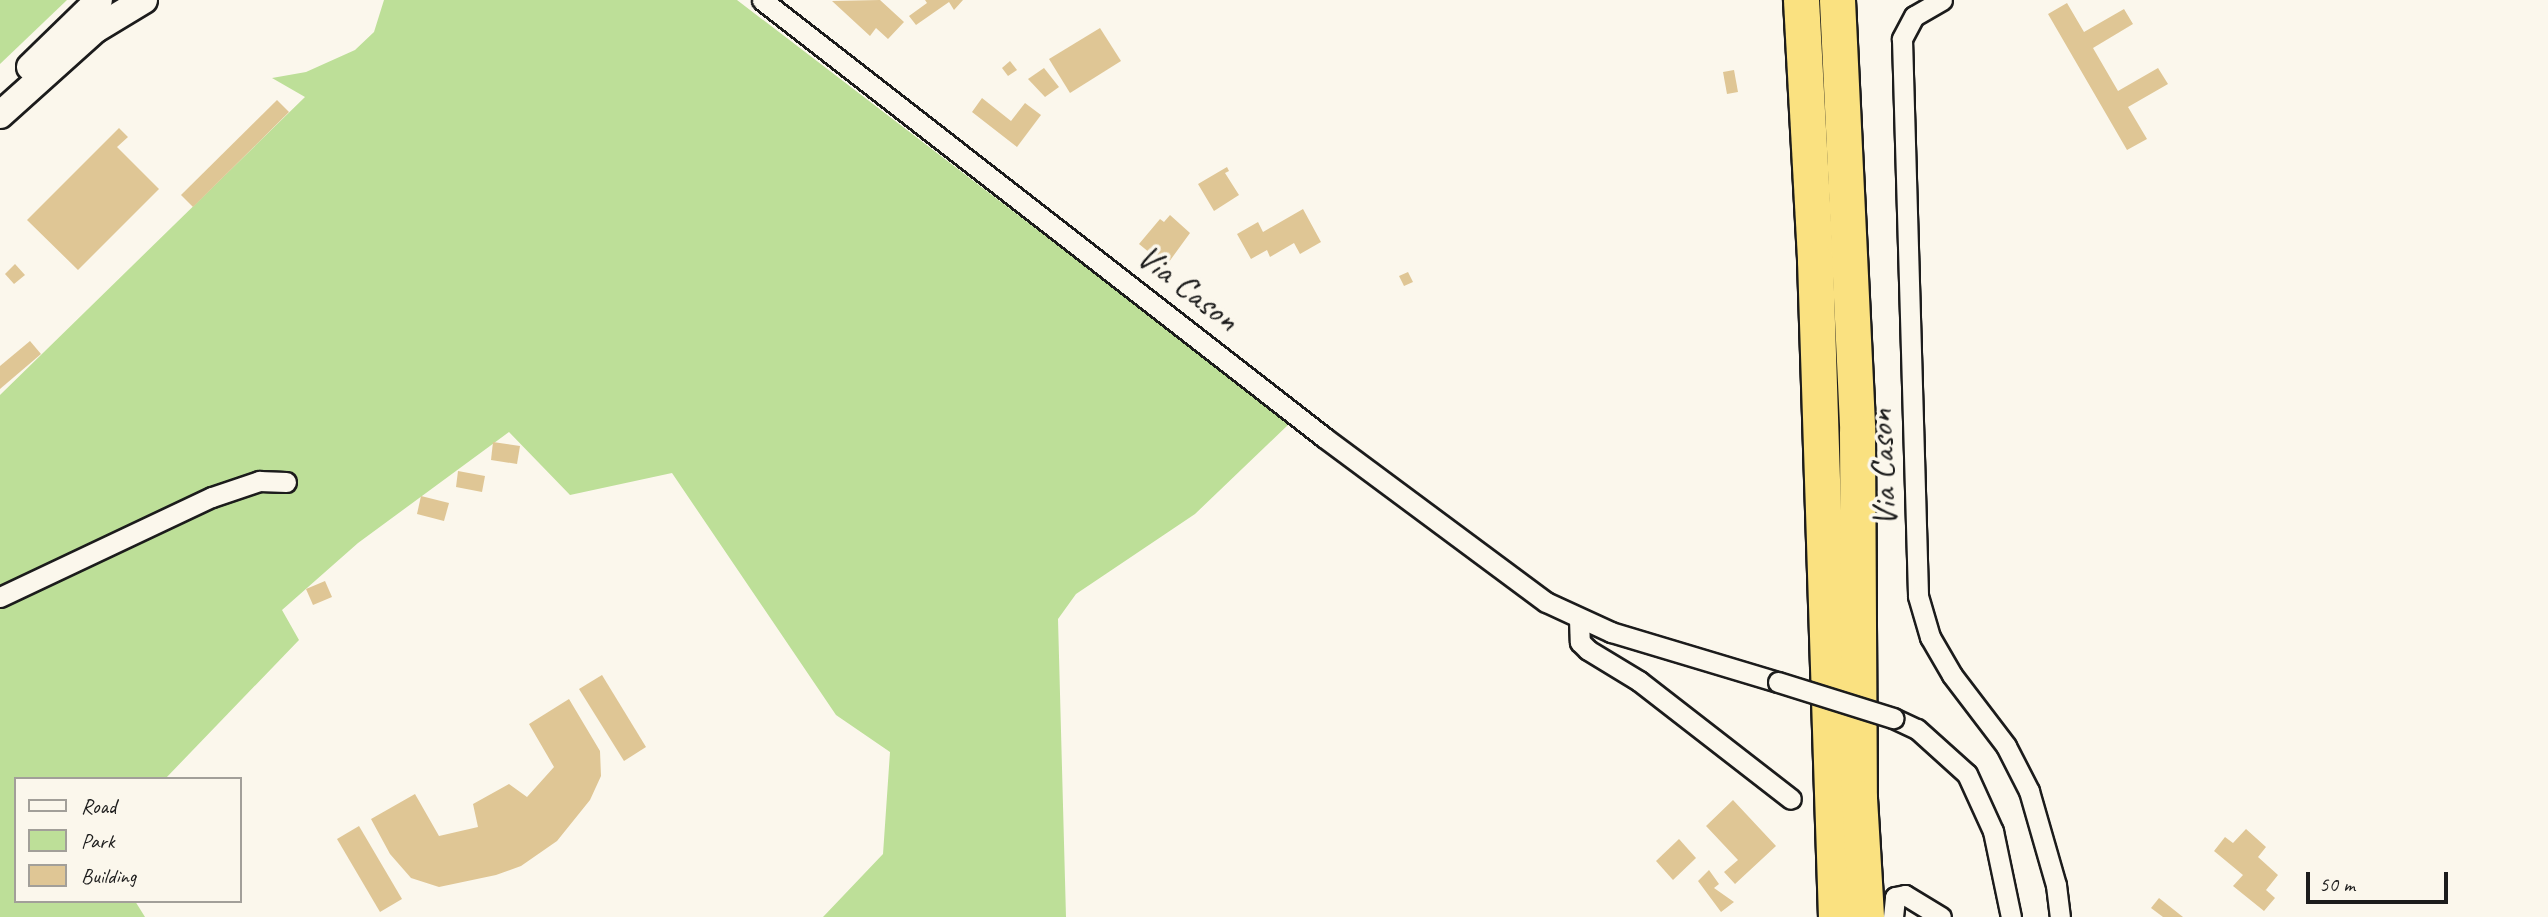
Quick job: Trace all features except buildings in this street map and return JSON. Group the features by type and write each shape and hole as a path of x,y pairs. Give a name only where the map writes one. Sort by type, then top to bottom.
{"highway":[{"path":"1801,0 1815,260 1836,917"},
{"path":"1837,0 1857,432 1859,798 1866,917"}],"main road":[{"path":"0,97 99,0"},
{"path":"0,114 96,29 144,0"}],"street":[{"name":"Via Cason","path":"762,0 1325,438 1504,573 1579,619 1893,718 1917,729 1967,774 1993,831 2011,917"},
{"name":"Via Cason","path":"1942,0 1914,16 1902,40 1918,596 1930,637 1946,666 2006,747 2029,792 2056,885 2060,917"},
{"path":"0,597 212,497 259,481 286,482"},
{"path":"1579,619 1580,642 1588,650 1639,681 1791,799"},
{"path":"1893,917 1895,897 1905,895 1941,917"}],"green space":[{"path":"0,0 67,0 0,64"},
{"path":"384,0 737,0 1290,423 1195,514 1076,594 1058,619 1066,917 823,917 883,854 890,752 836,715 672,473 570,495 509,432 358,543 282,610 299,640 167,777 14,777 14,903 136,903 145,917 0,917 0,395 305,97 272,78 306,72 355,50 374,32"}]}
